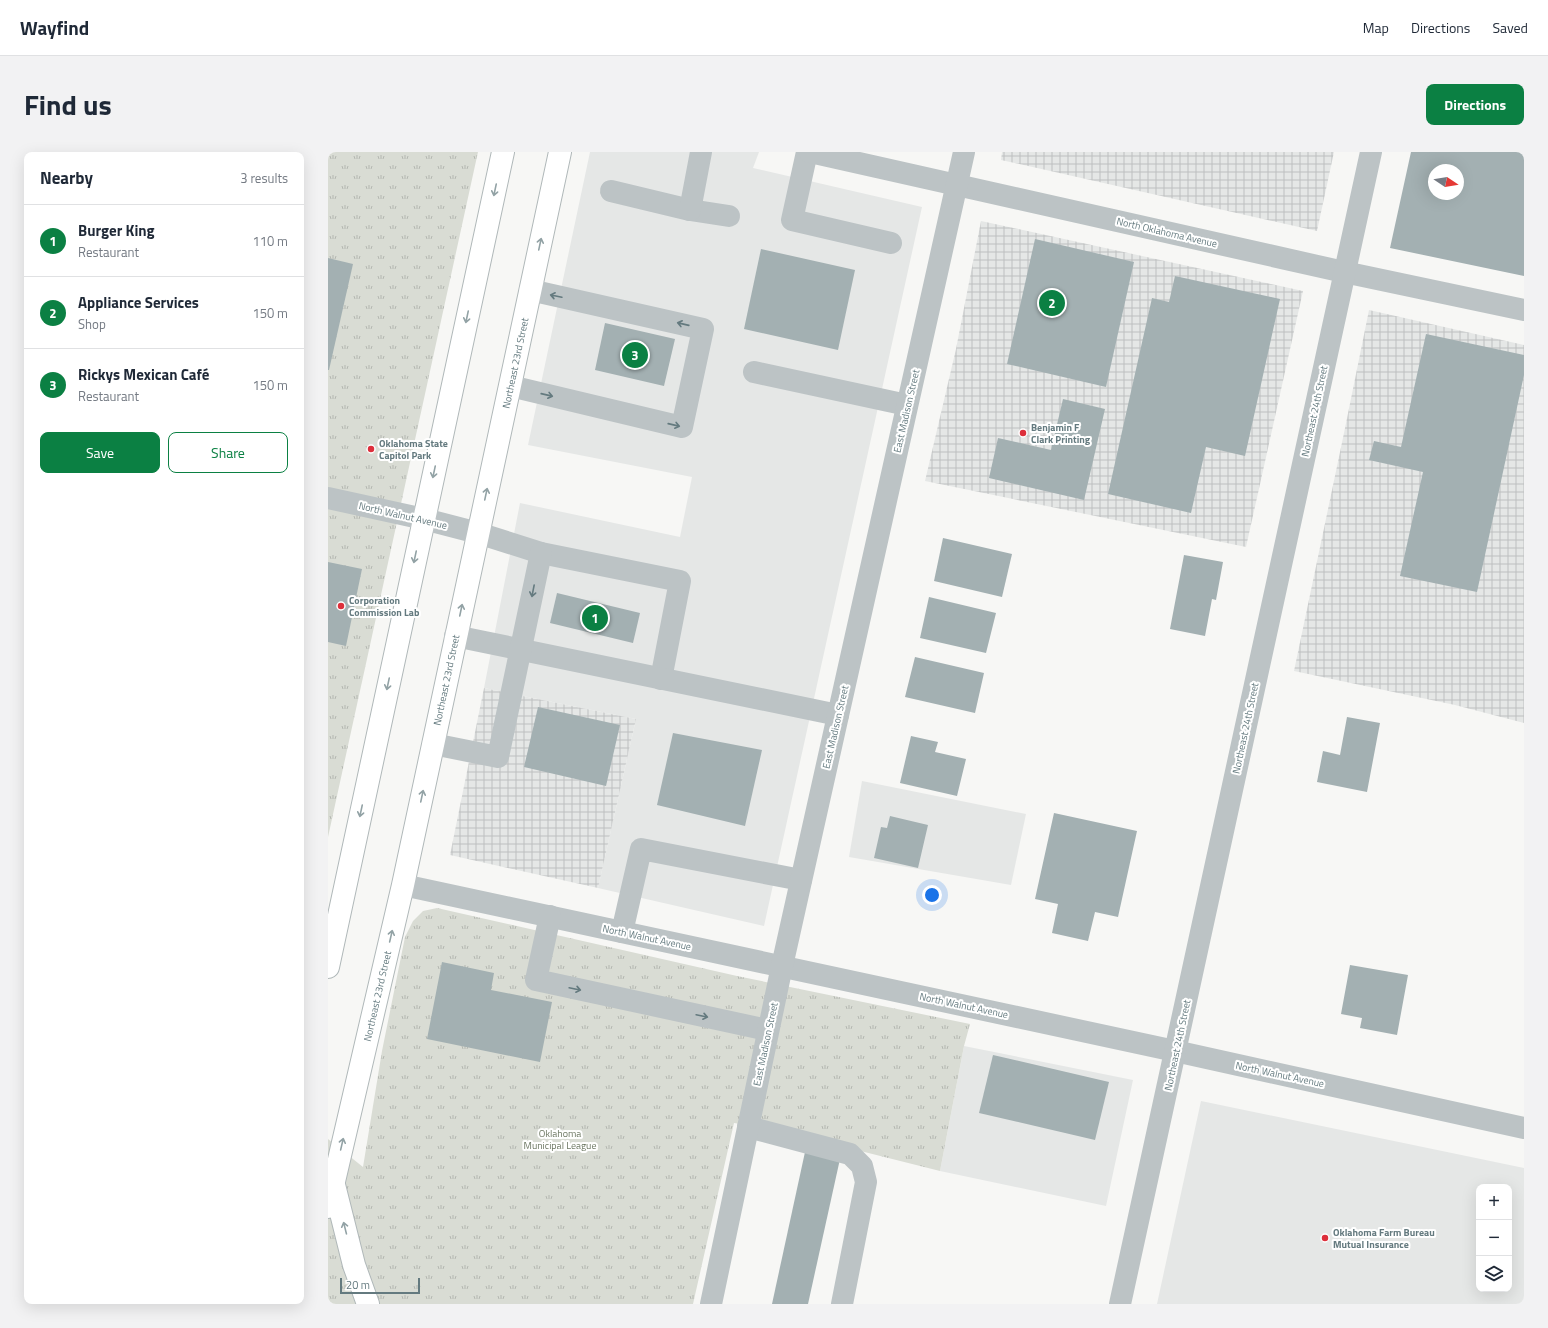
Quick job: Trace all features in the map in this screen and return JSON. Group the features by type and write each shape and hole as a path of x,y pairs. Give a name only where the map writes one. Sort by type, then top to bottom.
{"main road":[{"path":"328,967 503,152"},
{"name":"Northeast 23rd Street","path":"328,1207 403,885 560,152"},
{"path":"334,1182 354,1265 368,1304"}],"street":[{"path":"690,210 701,152"},
{"path":"809,152 792,220 891,243"},
{"name":"North Oklahoma Avenue","path":"809,152 1344,272 1524,310"},
{"name":"East Madison Street","path":"711,1304 782,966 964,152"},
{"name":"Northeast 24th Street","path":"1120,1304 1371,152"},
{"path":"611,191 690,210 729,216"},
{"path":"510,386 682,427 703,329 530,290"},
{"path":"754,372 907,405"},
{"name":"North Walnut Avenue","path":"328,498 478,532 541,553 680,582 662,679"},
{"path":"433,744 498,757 541,553"},
{"path":"456,636 838,716"},
{"path":"622,932 641,849 801,880"},
{"name":"North Walnut Avenue","path":"403,885 1175,1051 1524,1128"},
{"path":"550,916 536,980 768,1030"},
{"path":"748,1127 850,1154 862,1166 866,1182 842,1304"}],"shaded area":[{"path":"590,152 759,152 753,168 922,207 764,926 598,888 636,719 484,688 520,503 680,537 692,477 528,445"},
{"path":"1002,152 1334,152 1317,231 1001,160"},
{"path":"981,221 1303,291 1246,547 925,481 956,349"},
{"path":"1369,310 1524,345 1524,723 1455,705 1294,671"},
{"path":"484,688 636,719 598,888 450,855"},
{"path":"862,781 1026,814 1011,885 849,857"},
{"path":"964,1046 1133,1080 1106,1206 940,1171"},
{"name":"Oklahoma Farm Bureau Mutual Insurance","path":"1201,1101 1524,1168 1524,1304 1157,1304"}],"green space":[{"name":"Oklahoma State Capitol Park","path":"328,152 478,152 328,837"},
{"name":"Oklahoma Municipal League","path":"437,908 737,976 970,1024 964,1046 940,1171 773,1129 734,1123 693,1304 328,1304 328,1139 363,1167 382,1051 405,937 413,921 423,911"}],"building":[{"path":"1411,152 1524,152 1524,276 1390,248"},
{"path":"1035,239 1134,262 1106,387 1007,364"},
{"path":"761,249 855,270 838,350 744,329"},
{"path":"328,258 353,264 329,370 328,370"},
{"path":"1175,276 1280,299 1245,456 1206,447 1191,513 1108,494 1152,298 1169,302"},
{"path":"605,323 675,339 664,386 595,370"},
{"path":"1426,334 1524,355 1524,375 1477,592 1400,576 1423,472 1369,460 1374,441 1401,447"},
{"path":"1063,399 1105,409 1084,500 989,478 998,438 1051,450"},
{"path":"943,538 1012,554 1002,597 934,581"},
{"path":"1184,555 1223,562 1216,600 1212,599 1205,636 1170,629"},
{"name":"Corporation Commission Lab","path":"328,562 362,569 346,646 328,642"},
{"path":"557,593 640,613 633,643 550,623"},
{"path":"929,597 996,613 986,653 920,638"},
{"path":"915,657 984,673 975,713 905,697"},
{"path":"538,707 620,725 606,786 524,767"},
{"path":"1347,717 1380,723 1367,792 1317,782 1323,751 1340,755"},
{"path":"673,733 762,750 745,826 657,805"},
{"path":"911,736 938,742 935,752 966,759 957,796 900,783"},
{"path":"1054,813 1137,831 1118,917 1095,912 1088,941 1052,933 1058,904 1035,899"},
{"path":"890,816 928,825 918,868 874,858 881,827 887,828"},
{"path":"442,962 494,973 491,990 552,1002 540,1062 427,1039"},
{"path":"1350,965 1408,975 1397,1035 1360,1028 1362,1018 1341,1014"},
{"path":"993,1055 1109,1082 1095,1140 979,1113"},
{"path":"805,1152 840,1159 808,1304 772,1304"}],"place":[{"name":"Appliance Services","path":"1052,303"},
{"name":"Rickys Mexican Café","path":"635,355"},
{"name":"Benjamin F Clark Printing","path":"1023,433"},
{"name":"Oklahoma State Capitol Park","path":"371,449"},
{"name":"Corporation Commission Lab","path":"341,606"},
{"name":"Burger King","path":"595,618"},
{"name":"Oklahoma Farm Bureau Mutual Insurance","path":"1325,1238"}]}
